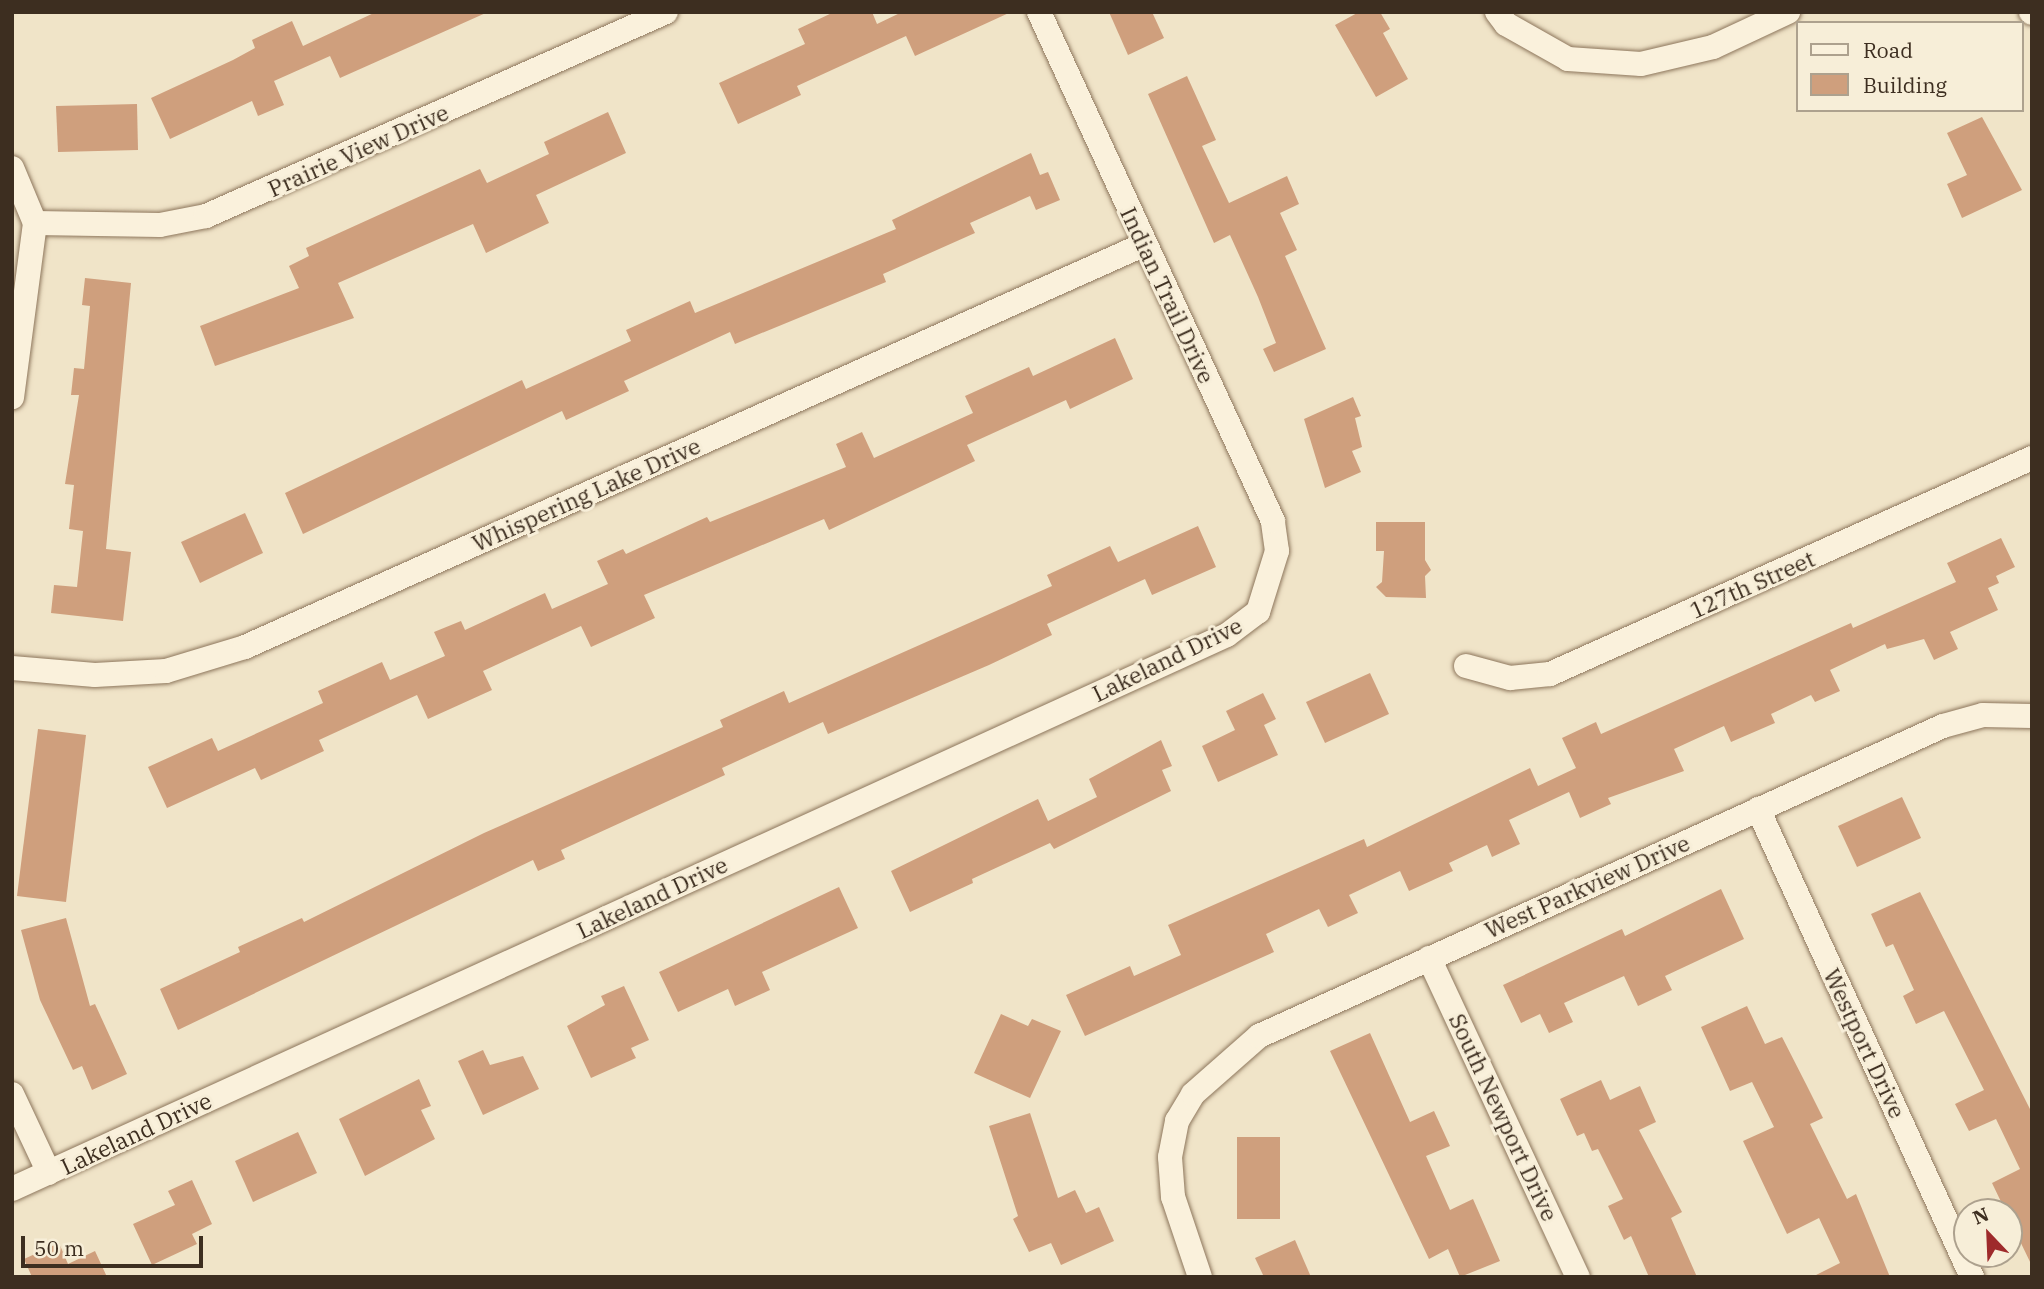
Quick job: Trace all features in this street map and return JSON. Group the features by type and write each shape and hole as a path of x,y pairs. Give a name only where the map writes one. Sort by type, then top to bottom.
{"street":[{"name":"Prairie View Drive","path":"35,223 160,225 206,216 666,12"},
{"name":"Indian Trail Drive","path":"1040,12 1143,245 1273,521 1277,551 1271,582"},
{"path":"1497,12 1506,24 1568,60 1641,64 1713,47 1788,12"},
{"path":"12,168 35,223 12,397"},
{"name":"Whispering Lake Drive","path":"12,668 95,676 166,671 245,647 1143,245"},
{"name":"127th Street","path":"1465,666 1510,678 1550,674 2032,458"},
{"name":"Lakeland Drive","path":"12,1189 1227,635 1258,612 1271,582"},
{"name":"West Parkview Drive","path":"1200,1277 1173,1197 1170,1157 1177,1121 1193,1094 1259,1037 1943,726 1983,715 2032,716"},
{"name":"Westport Drive","path":"1758,809 1972,1277"},
{"name":"South Newport Drive","path":"1429,958 1578,1277"},
{"path":"12,1094 49,1172"}],"building":[{"path":"376,12 488,12 340,78 330,56 274,81 284,105 258,116 252,101 170,139 151,98 255,48 252,40 292,21 303,46"},
{"path":"834,12 872,12 877,24 902,12 1011,12 915,56 906,36 797,86 801,95 738,124 719,83 805,44 798,29"},
{"path":"1109,12 1152,12 1164,38 1128,55"},
{"path":"1359,12 1380,12 1390,29 1383,33 1408,79 1376,97 1335,25"},
{"path":"1187,76 1216,140 1202,146 1229,203 1287,176 1299,204 1280,213 1297,250 1285,256 1326,349 1274,372 1263,349 1276,343 1230,235 1214,243 1148,94"},
{"path":"137,104 138,150 58,152 56,106"},
{"path":"608,112 626,153 536,195 549,223 486,253 473,224 338,283 354,318 215,366 200,326 299,288 289,266 309,256 306,248 480,169 487,183 549,154 544,142"},
{"path":"1982,117 2022,190 1962,218 1947,184 1967,175 1947,133"},
{"path":"1031,153 1040,175 1048,172 1060,200 1036,210 1030,196 970,223 975,233 883,274 886,282 735,344 730,332 624,381 629,391 566,420 562,411 303,534 285,493 522,380 526,389 631,341 626,330 690,301 695,313 896,229 892,220"},
{"path":"85,278 131,283 106,549 131,552 123,621 51,613 54,585 77,587 83,531 69,529 74,485 65,484 79,395 71,395 74,368 84,369 90,306 82,305"},
{"path":"1115,338 1133,379 1070,409 1066,400 967,445 975,461 829,530 824,519 644,595 655,618 591,647 581,626 483,671 492,690 428,719 417,695 319,740 324,751 261,780 255,768 167,808 148,767 212,738 218,751 323,703 318,691 382,662 390,680 445,656 434,632 461,621 465,630 545,593 552,609 608,584 597,561 623,549 626,554 707,517 710,522 846,467 836,444 862,432 874,458 973,413 965,396 1029,367 1033,376"},
{"path":"1353,397 1361,416 1355,418 1362,447 1352,451 1361,472 1325,488 1304,419"},
{"path":"245,513 263,553 200,583 181,542"},
{"path":"1376,522 1425,522 1425,560 1431,570 1425,576 1426,598 1386,597 1376,587 1382,582 1384,551 1376,551"},
{"path":"1198,526 1216,567 1152,595 1145,579 1047,624 1052,635 989,665 828,734 823,722 722,768 725,775 561,850 565,859 538,871 533,860 178,1030 160,989 240,952 238,947 302,918 304,922 484,833 723,727 720,720 784,691 789,703 1052,586 1047,575 1110,546 1118,562"},
{"path":"2001,538 2015,567 1996,576 1999,583 1988,588 1998,610 1950,632 1958,649 1934,660 1924,639 1887,649 1885,644 1830,670 1840,691 1815,702 1811,695 1771,714 1775,723 1731,742 1724,726 1674,749 1684,771 1608,798 1611,804 1580,818 1569,792 1509,820 1520,844 1492,857 1487,845 1449,863 1453,871 1409,891 1400,871 1349,895 1358,913 1328,927 1319,909 1266,934 1274,952 1085,1036 1066,995 1130,966 1134,976 1181,955 1168,925 1364,839 1367,847 1530,768 1538,786 1576,768 1562,738 1596,722 1601,734 1851,623 1853,628 1956,582 1947,563"},
{"path":"1370,673 1389,714 1325,743 1306,702"},
{"path":"1263,693 1276,719 1264,725 1278,755 1218,782 1202,746 1235,730 1226,711"},
{"path":"38,729 86,735 66,902 17,896"},
{"path":"1161,740 1172,766 1162,770 1171,791 1054,849 1050,843 972,879 973,883 910,912 891,871 1038,799 1048,821 1097,797 1089,779"},
{"path":"1902,797 1921,838 1857,867 1838,826"},
{"path":"839,887 858,928 762,972 770,990 735,1006 728,989 678,1012 659,972"},
{"path":"1721,889 1744,939 1665,976 1672,990 1638,1006 1624,976 1564,1003 1573,1022 1549,1033 1540,1014 1521,1023 1503,985 1622,929 1625,936"},
{"path":"1920,892 2032,1113 2032,1266 2023,1247 2023,1198 1999,1198 1992,1183 2020,1169 1996,1119 1969,1131 1955,1104 1984,1090 1944,1011 1916,1024 1903,996 1914,990 1893,944 1886,947 1871,914"},
{"path":"66,918 90,1006 95,1004 127,1074 92,1090 82,1066 73,1070 40,1000 21,930"},
{"path":"624,986 649,1040 631,1048 636,1058 591,1078 567,1026 605,1005 601,996"},
{"path":"1747,1006 1765,1044 1782,1037 1823,1118 1810,1124 1847,1199 1856,1194 1890,1277 1812,1277 1840,1263 1819,1218 1787,1234 1743,1141 1774,1127 1752,1082 1730,1091 1701,1027"},
{"path":"1001,1014 1028,1026 1032,1019 1061,1031 1030,1098 974,1073"},
{"path":"1370,1033 1410,1122 1434,1111 1450,1146 1426,1156 1450,1210 1473,1199 1500,1261 1460,1277 1448,1249 1429,1259 1330,1051"},
{"path":"483,1050 490,1065 523,1056 539,1089 483,1115 458,1061"},
{"path":"419,1079 431,1106 421,1110 435,1139 365,1176 339,1119"},
{"path":"1601,1080 1610,1100 1640,1086 1656,1122 1639,1130 1682,1212 1671,1218 1697,1277 1649,1277 1631,1236 1624,1240 1608,1206 1623,1199 1598,1149 1592,1151 1584,1133 1577,1136 1560,1099"},
{"path":"1030,1113 1058,1198 1075,1190 1086,1213 1099,1207 1114,1241 1061,1265 1051,1243 1029,1252 1013,1219 1018,1216 989,1126"},
{"path":"298,1132 317,1173 253,1202 235,1161"},
{"path":"1237,1137 1280,1137 1280,1219 1237,1219"},
{"path":"192,1180 212,1224 192,1234 197,1244 152,1265 133,1224 175,1205 168,1191"},
{"path":"1295,1240 1311,1277 1264,1277 1255,1258"},
{"path":"59,1243 68,1264 95,1251 107,1277 32,1277 24,1259"}]}
